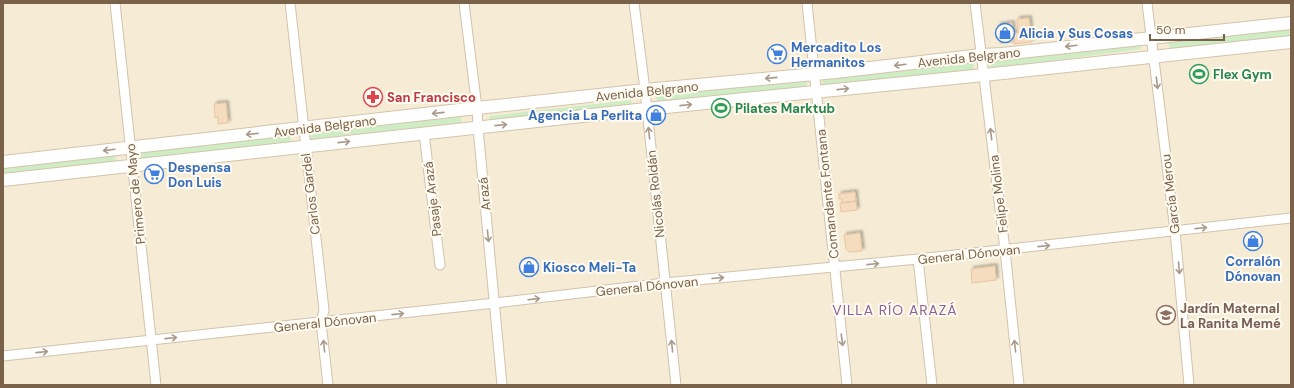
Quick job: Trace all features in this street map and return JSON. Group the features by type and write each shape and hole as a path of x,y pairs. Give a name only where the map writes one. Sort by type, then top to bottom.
{"main road":[{"name":"Avenida Belgrano","path":"3,162 477,108 815,74 1291,23"},
{"name":"Avenida Belgrano","path":"3,180 646,109 1291,42"}],"street":[{"name":"Primero de Mayo","path":"115,3 156,385"},
{"name":"Carlos Gardel","path":"290,3 324,310 321,322 328,385"},
{"name":"Arazá","path":"464,3 477,108 502,385"},
{"name":"Nicolás Roldán","path":"634,3 645,90 676,385"},
{"name":"Comandante Fontana","path":"807,3 834,267 848,385"},
{"name":"Felipe Molina","path":"975,3 1005,250 1019,385"},
{"name":"García Merou","path":"1147,3 1175,231 1190,385"},
{"name":"Pasaje Arazá","path":"424,133 440,265"},
{"name":"General Dónovan","path":"3,356 495,303 665,283 1005,250 1291,218"},
{"path":"918,259 932,385"}],"shaded area":[{"path":"3,3 1291,3 1291,385 3,385"}],"green space":[{"path":"1291,29 1291,36 1170,49 1167,40"},
{"path":"1140,42 1141,49 990,69 989,60"},
{"path":"973,61 974,70 823,86 822,77"},
{"path":"807,80 807,86 657,102 656,96"},
{"path":"631,100 632,108 490,123 489,116"},
{"path":"461,117 461,123 311,139 310,133"},
{"path":"290,136 291,143 140,159 140,152"},
{"path":"115,154 116,162 3,174 3,167"}],"building":[{"path":"1029,18 1032,42 1014,44 1013,33 1018,33 1017,19"},
{"path":"1012,23 1014,42 1000,43 998,25"},
{"path":"226,103 228,123 218,124 218,117 215,118 214,104"},
{"path":"855,192 856,201 842,203 842,199 839,199 839,194"},
{"path":"856,201 857,210 841,212 840,203"},
{"path":"860,233 862,251 849,252 846,249 844,235"},
{"path":"995,266 996,280 972,283 971,269"}],"place":[{"name":"Alicia y Sus Cosas","path":"1005,33"},
{"name":"Mercadito Los Hermanitos","path":"777,54"},
{"name":"Flex Gym","path":"1199,74"},
{"name":"San Francisco","path":"373,97"},
{"name":"Pilates Marktub","path":"721,108"},
{"name":"Agencia La Perlita","path":"656,115"},
{"name":"Despensa Don Luis","path":"154,174"},
{"name":"Corralón Dónovan","path":"1253,241"},
{"name":"Kiosco Meli-Ta","path":"529,267"},
{"name":"Jardín Maternal La Ranita Memé","path":"1166,315"}],"district":[{"name":"VILLA RÍO ARAZÁ","path":"895,310"}]}
